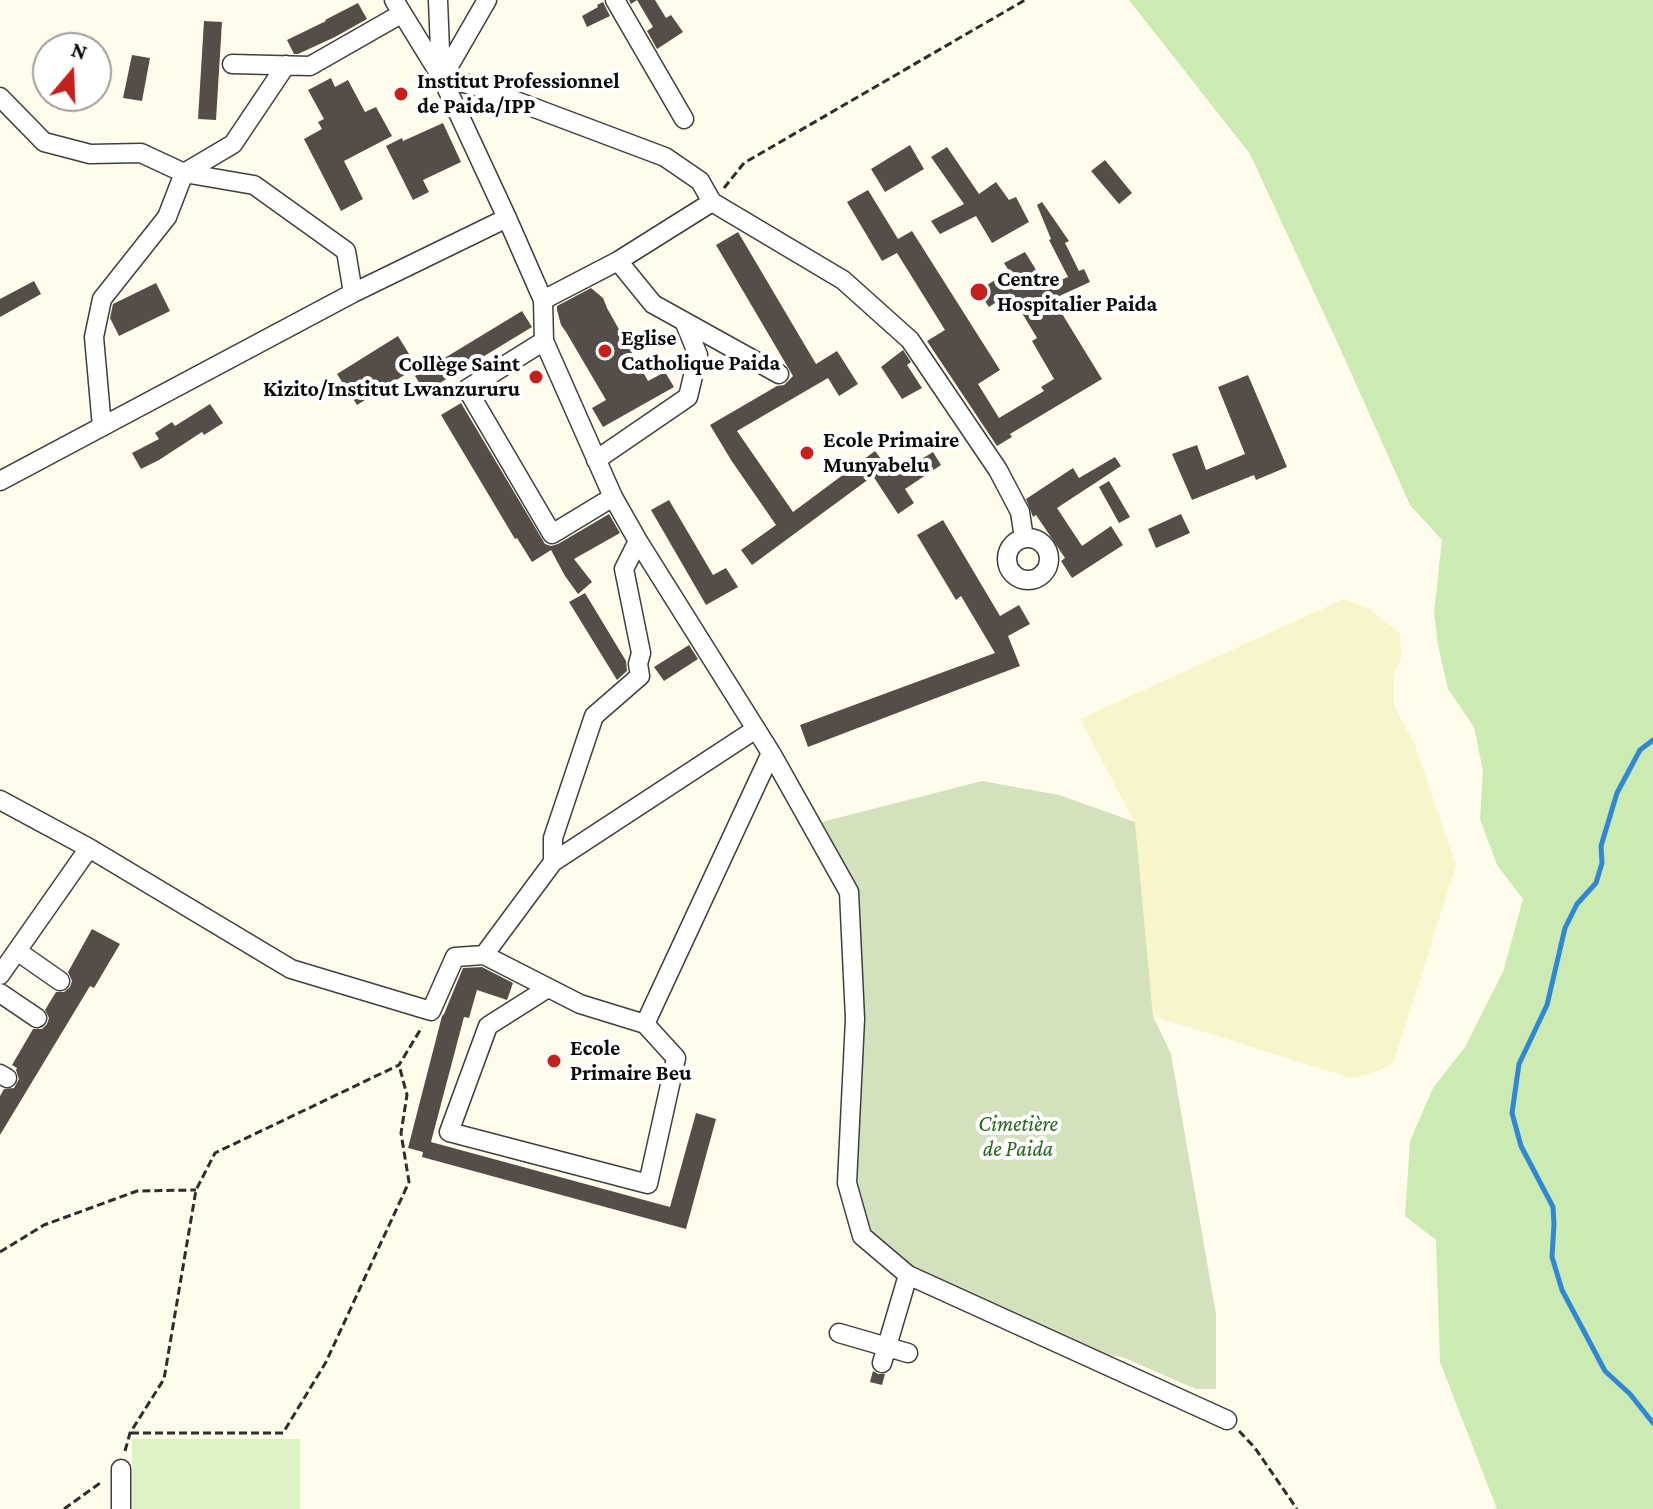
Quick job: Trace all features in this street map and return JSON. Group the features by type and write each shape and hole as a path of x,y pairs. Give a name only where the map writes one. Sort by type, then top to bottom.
{"street":[{"path":"438,0 442,78"},
{"path":"442,78 487,0"},
{"path":"615,0 684,119"},
{"path":"232,64 310,66 398,7 442,78 543,300 544,341 613,497 771,753 849,892 855,1019 847,1183 862,1236 908,1275 1227,1420"},
{"path":"102,427 94,337 102,299 167,217 184,173 233,144 286,65"},
{"path":"442,78 476,86 665,157 700,181 712,202 843,280 910,340 998,470 1020,512 1024,538"},
{"path":"0,97 44,142 90,154 141,153 184,173 254,185 346,251 353,293"},
{"path":"543,300 618,261 712,202"},
{"path":"0,481 353,293 507,218"},
{"path":"618,261 653,304 779,374"},
{"path":"596,460 688,397 698,355 684,321"},
{"path":"544,341 467,389 552,534 613,497"},
{"path":"553,862 553,838 594,716 640,676 638,664 641,653 624,569 638,541"},
{"path":"484,955 553,862 756,729"},
{"path":"645,1024 771,753"},
{"path":"0,800 89,848 291,969 431,1011 455,957 484,955 580,1004 645,1024 676,1058 648,1184 449,1132 488,1026 548,988"},
{"path":"0,975 89,848"},
{"path":"17,951 60,981"},
{"path":"0,993 37,1018"},
{"path":"884,1355 908,1275"},
{"path":"839,1333 884,1355 908,1353"},
{"path":"121,1469 121,1509"}],"path":[{"path":"712,202 744,163 1025,0"},
{"path":"64,1509 121,1469 130,1433 164,1379 196,1190 215,1153 399,1065 431,1011"},
{"path":"130,1433 283,1433 326,1362 409,1182 401,1133 407,1095 399,1065"},
{"path":"0,1252 44,1225 137,1191 196,1190"},
{"path":"1227,1420 1255,1448 1297,1509"}],"green space":[{"path":"1129,0 1653,0 1653,1509 1497,1509 1440,1362 1436,1240 1405,1216 1410,1141 1433,1088 1465,1047 1503,972 1523,899 1497,865 1480,819 1483,771 1474,727 1448,689 1438,645 1434,612 1442,540 1410,505 1250,154"},
{"path":"1344,599 1370,609 1400,634 1401,659 1394,674 1394,706 1415,745 1456,866 1393,1064 1351,1078 1153,1016 1135,823 1080,719"},
{"name":"Cimetière de Paida","path":"982,781 1059,795 1135,822 1153,1016 1171,1054 1216,1314 1216,1389 1196,1389 1122,1357 1099,1354 935,1281 886,1251 861,1222 852,1185 857,956 850,876 822,822"},
{"path":"132,1439 300,1439 300,1509 132,1509"}],"building":[{"path":"637,0 655,0 666,18 671,15 683,32 657,49 647,31 653,27"},
{"path":"603,2 610,16 587,27 582,16"},
{"path":"358,3 367,19 294,54 287,40"},
{"path":"204,21 222,22 216,120 198,119"},
{"path":"132,55 150,58 142,101 123,98"},
{"path":"331,78 335,87 348,80 365,112 376,107 392,136 344,161 363,199 341,211 304,139 322,129 318,122 324,119 308,90"},
{"path":"443,123 461,162 423,180 429,192 413,200 386,146"},
{"path":"910,145 924,169 885,192 871,169"},
{"path":"947,147 979,194 996,182 1009,200 1016,197 1029,222 992,243 976,216 940,234 931,221 964,204 931,157"},
{"path":"1105,160 1132,193 1119,204 1091,171"},
{"path":"868,190 898,239 912,231 1000,370 978,384 999,418 1044,391 1041,387 1054,379 1032,341 1037,338 1010,293 989,307 978,291 1009,271 1004,263 1025,252 1046,286 1068,277 1049,240 1037,205 1042,202 1069,241 1065,243 1079,271 1084,269 1090,282 1053,299 1102,379 1010,434 1012,437 997,446 927,341 945,330 897,253 882,261 847,202"},
{"path":"738,232 816,364 837,351 858,384 839,396 828,378 737,431 793,512 875,451 894,476 933,452 941,465 905,489 914,503 898,514 873,476 752,565 741,550 776,525 710,425 777,386 784,385 793,376 716,245"},
{"path":"34,281 41,294 0,317 0,299"},
{"path":"156,283 170,311 119,336 110,318 113,304"},
{"name":"Eglise Catholique Paida","path":"591,288 603,298 648,381 665,372 674,387 603,427 592,408 606,400 561,325 557,310 557,306"},
{"path":"522,311 532,327 425,392 415,376"},
{"path":"398,336 417,367 357,405 337,374"},
{"path":"903,350 911,362 907,365 922,388 902,399 881,367"},
{"path":"1248,375 1287,467 1256,480 1254,475 1192,500 1172,454 1197,445 1206,470 1245,454 1218,387"},
{"path":"461,403 545,544 558,544 609,514 620,533 574,559 592,582 578,594 551,550 532,562 515,539 441,415"},
{"path":"210,404 223,423 204,435 202,432 141,469 132,453 159,439 155,433 172,422 175,426"},
{"path":"1115,457 1121,466 1057,508 1082,546 1111,526 1123,545 1072,578 1061,561 1065,558 1036,515 1033,517 1026,499 1073,468 1079,478"},
{"path":"1109,481 1130,517 1119,523 1099,487"},
{"path":"669,500 713,575 726,568 738,587 706,605 651,510"},
{"path":"1181,514 1190,533 1156,548 1148,529"},
{"path":"943,520 1000,616 1019,605 1030,624 1008,636 1020,666 808,747 800,725 995,653 961,596 956,600 917,535"},
{"path":"585,593 626,661 627,671 617,680 569,602"},
{"path":"689,645 698,659 664,681 654,667"},
{"path":"92,929 120,944 94,988 90,986 0,1135 0,1096 4,1089 14,1088 19,1079 17,1068 12,1065 33,1029 42,1029 47,1024 49,1018 45,1010 56,992 64,992 70,987 72,981 68,972"},
{"path":"482,967 513,983 507,1000 477,990 469,1018 464,1017 431,1142 670,1207 696,1113 716,1119 686,1229 422,1157 423,1152 408,1148 442,1016 463,968"},
{"path":"873,1371 885,1374 882,1385 870,1382"}],"waterway":[{"path":"1653,740 1640,750 1617,793 1601,846 1602,863 1596,883 1577,904 1565,928 1547,1005 1519,1064 1512,1113 1521,1146 1553,1207 1552,1257 1562,1290 1605,1371 1630,1394 1653,1423"}],"place":[{"name":"Institut Professionnel de Paida/IPP","path":"401,94"},
{"name":"Centre Hospitalier Paida","path":"979,292"},
{"name":"Eglise Catholique Paida","path":"605,351"},
{"name":"Collège Saint Kizito/Institut Lwanzururu","path":"536,377"},
{"name":"Ecole Primaire Munyabelu","path":"807,453"},
{"name":"Ecole Primaire Beu","path":"554,1061"}]}
